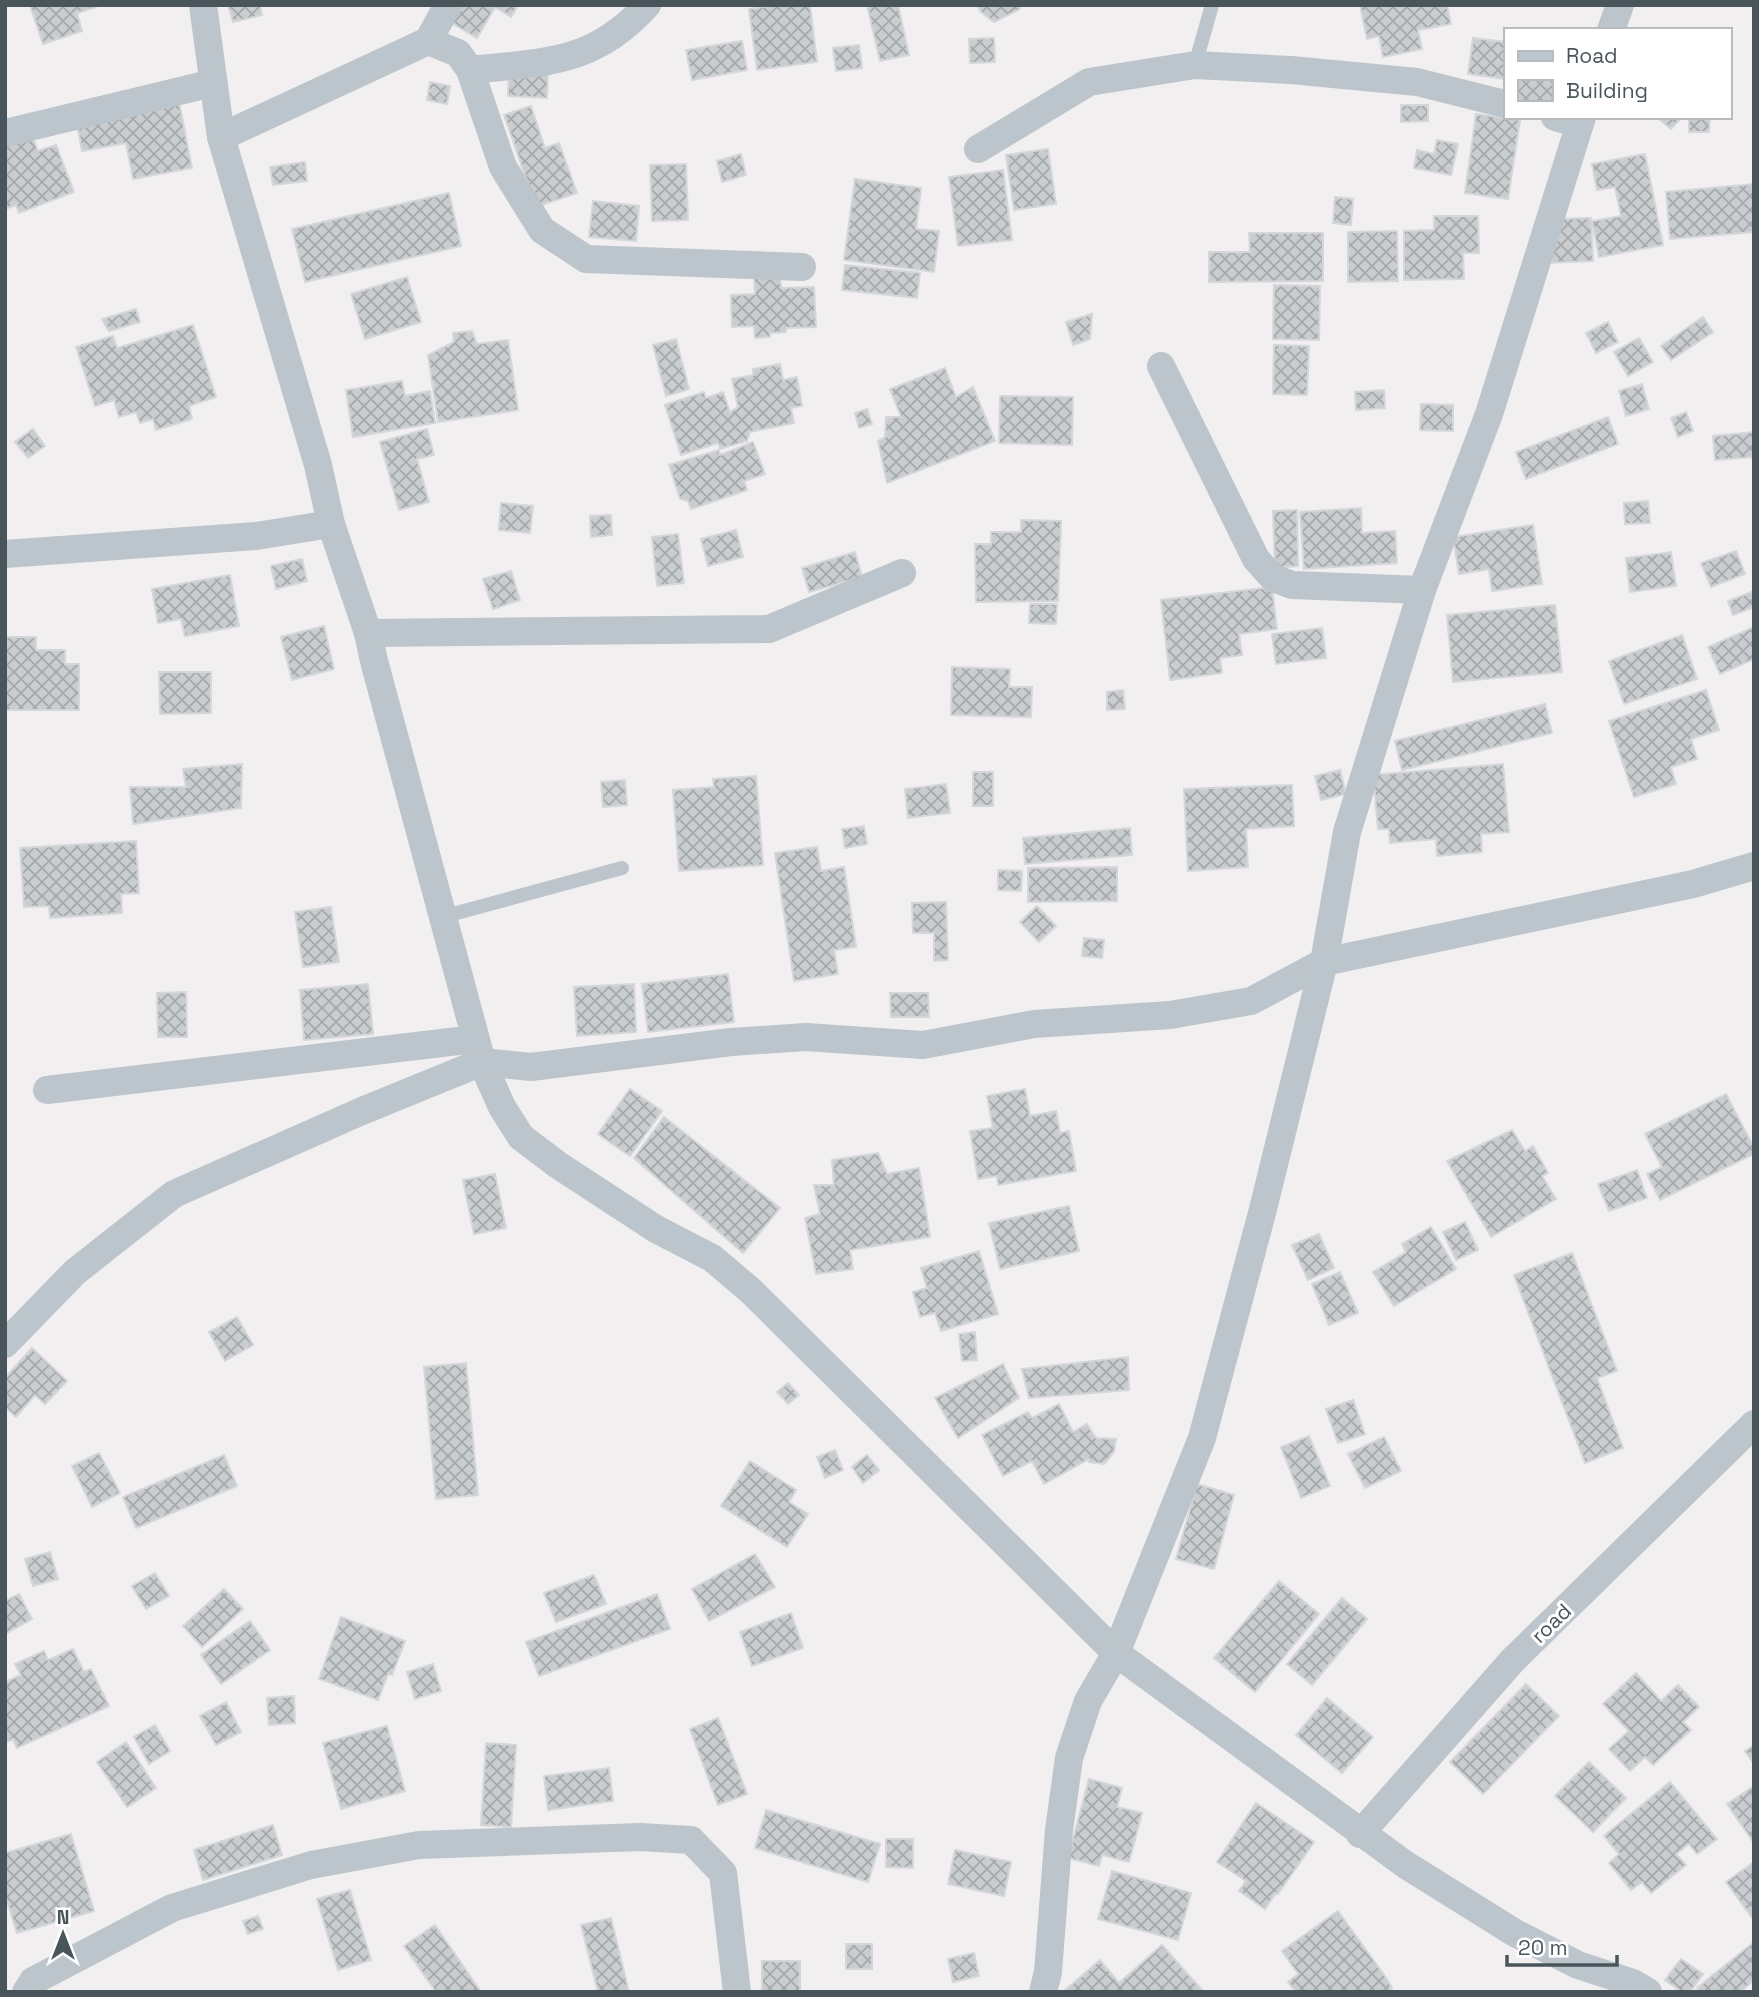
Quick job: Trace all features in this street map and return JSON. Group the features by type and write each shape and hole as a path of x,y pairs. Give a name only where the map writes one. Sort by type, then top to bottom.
{"street":[{"path":"203,5 221,137 318,465 331,524 368,633 373,661 479,1050 502,1107 521,1137 558,1165 656,1229 712,1258 751,1291 1115,1653 1406,1865 1516,1933 1578,1965 1633,1983 1648,1992"},
{"path":"221,137 428,41 448,5"},
{"path":"470,70 559,61 591,50 635,19 647,5"},
{"path":"1612,28 1620,5"},
{"path":"428,41 458,53 470,70 503,167 542,230 586,259 802,267"},
{"path":"978,149 1089,82 1195,65 1291,70 1417,82 1504,104"},
{"path":"5,133 213,83"},
{"path":"1043,1992 1048,1972 1059,1830 1069,1758 1088,1701 1115,1653 1202,1438 1262,1213 1324,962 1347,832 1422,590 1489,414 1573,119"},
{"path":"1161,366 1256,559 1273,578 1292,585 1422,590"},
{"path":"5,554 257,536 331,524"},
{"path":"368,633 769,629 902,573"},
{"path":"47,1090 479,1050 531,1067 731,1042 806,1037 923,1045 1034,1024 1170,1015 1251,1000 1324,962 1693,884 1754,866"},
{"path":"5,1344 75,1272 174,1194 362,1111 479,1050"},
{"name":"road","path":"1360,1834 1512,1661 1754,1424"},
{"path":"26,1992 33,1981 172,1908 311,1865 419,1845 640,1838 691,1840 723,1873 737,1992"}],"lane":[{"path":"1195,65 1212,5"},
{"path":"442,917 622,869"}],"building":[{"path":"30,5 96,7 77,13 82,31 43,44"},
{"path":"228,5 260,5 262,15 233,22"},
{"path":"453,5 518,5 511,17 495,7 477,38 445,19"},
{"path":"776,5 810,5 817,62 757,70 749,9"},
{"path":"867,5 898,5 909,55 880,61"},
{"path":"977,5 1018,5 1020,9 994,22 981,12"},
{"path":"1360,5 1447,5 1451,24 1418,30 1422,49 1383,57 1379,36 1367,39"},
{"path":"994,38 995,62 970,63 969,39"},
{"path":"1473,38 1504,42 1504,79 1468,74"},
{"path":"742,41 747,70 692,80 686,50"},
{"path":"859,45 862,68 836,71 833,48"},
{"path":"509,69 548,71 547,98 508,96"},
{"path":"430,82 450,86 447,104 427,100"},
{"path":"179,102 192,168 133,179 126,143 82,151 77,123"},
{"path":"1401,105 1428,105 1428,121 1401,122"},
{"path":"531,106 545,148 559,143 577,193 536,207 504,115"},
{"path":"1476,114 1520,120 1508,199 1465,193"},
{"path":"1659,119 1680,119 1671,129"},
{"path":"1689,119 1710,119 1709,132 1689,132"},
{"path":"30,130 38,151 56,145 74,192 19,213 16,205 5,209 5,139"},
{"path":"1437,140 1458,144 1451,175 1414,168 1417,150 1434,154"},
{"path":"1048,149 1056,204 1014,210 1006,155"},
{"path":"741,154 746,175 722,182 717,161"},
{"path":"1645,154 1663,245 1599,257 1592,221 1621,216 1615,187 1597,190 1592,164"},
{"path":"305,162 307,181 273,185 270,167"},
{"path":"686,164 688,220 652,221 650,165"},
{"path":"1003,170 1012,240 958,246 949,177"},
{"path":"855,179 921,188 916,229 939,231 934,272 844,260"},
{"path":"1754,184 1754,232 1670,239 1666,192"},
{"path":"449,193 461,246 305,282 292,229"},
{"path":"1335,197 1353,199 1351,225 1333,223"},
{"path":"593,201 639,206 636,241 589,237"},
{"path":"1434,216 1478,216 1479,253 1463,253 1464,279 1404,280 1404,231 1434,230"},
{"path":"1591,218 1593,261 1545,263 1554,219"},
{"path":"1397,231 1398,281 1348,282 1348,232"},
{"path":"1249,233 1323,233 1323,281 1209,282 1209,252 1250,252"},
{"path":"845,265 920,273 917,298 842,290"},
{"path":"754,276 780,276 781,288 814,287 816,327 786,328 786,332 755,338 754,326 732,327 731,295 755,294"},
{"path":"407,277 421,322 365,339 351,294"},
{"path":"1274,285 1320,286 1319,340 1273,339"},
{"path":"136,309 140,322 109,331 102,319"},
{"path":"1092,314 1090,339 1073,345 1066,322"},
{"path":"1703,317 1713,332 1671,360 1661,346"},
{"path":"1608,322 1618,342 1596,353 1586,333"},
{"path":"193,325 216,397 189,406 192,419 156,430 153,419 140,423 136,412 119,417 114,400 95,406 76,347 113,336 117,348"},
{"path":"472,331 477,344 508,340 518,410 438,422 428,355 454,342 453,333"},
{"path":"1639,338 1653,362 1628,376 1614,352"},
{"path":"676,339 689,389 666,396 653,345"},
{"path":"1274,345 1309,346 1307,395 1273,394"},
{"path":"780,364 783,380 797,377 802,406 791,408 794,423 750,432 747,441 720,449 718,443 681,455 665,405 704,392 706,398 723,392 730,412 738,407 732,379 753,375 753,369"},
{"path":"945,368 956,397 973,387 995,441 887,483 878,441 885,437 886,417 901,417 890,389"},
{"path":"402,381 405,396 430,391 435,423 353,437 346,390"},
{"path":"1642,384 1649,409 1626,416 1619,391"},
{"path":"1384,390 1385,408 1356,410 1355,392"},
{"path":"1000,396 1073,397 1072,445 999,443"},
{"path":"1421,404 1453,405 1453,431 1420,430"},
{"path":"867,409 872,424 859,428 855,413"},
{"path":"1686,412 1693,431 1678,437 1671,418"},
{"path":"1608,417 1618,444 1526,479 1516,452"},
{"path":"33,429 45,446 28,458 15,442"},
{"path":"427,429 434,455 417,459 429,502 399,510 380,442"},
{"path":"1754,432 1754,457 1715,460 1713,436"},
{"path":"753,442 765,474 744,481 747,490 691,509 688,501 680,499 669,465 719,450 720,455"},
{"path":"1648,501 1650,523 1625,524 1624,503"},
{"path":"501,503 533,506 530,533 499,530"},
{"path":"1361,508 1362,533 1395,531 1397,563 1304,569 1300,512"},
{"path":"1297,510 1298,566 1275,568 1273,511"},
{"path":"611,515 612,535 591,537 590,516"},
{"path":"1021,520 1061,521 1058,601 976,602 975,544 991,544 991,532 1021,532"},
{"path":"1533,525 1542,584 1492,591 1489,569 1459,574 1453,537"},
{"path":"736,530 743,557 708,566 701,539"},
{"path":"678,534 684,583 657,586 652,537"},
{"path":"1736,551 1745,574 1711,587 1701,563"},
{"path":"855,552 862,577 809,592 802,568"},
{"path":"1671,552 1676,586 1630,592 1626,558"},
{"path":"302,559 307,581 276,589 271,566"},
{"path":"511,571 520,600 493,609 483,579"},
{"path":"230,575 239,626 185,636 181,619 158,623 152,589"},
{"path":"1272,587 1277,629 1239,634 1242,655 1220,658 1222,673 1170,680 1161,600"},
{"path":"1754,591 1754,607 1733,615 1728,601"},
{"path":"1030,604 1057,604 1056,624 1029,623"},
{"path":"1555,605 1562,672 1453,682 1447,615"},
{"path":"324,626 334,669 292,680 281,637"},
{"path":"1754,627 1754,659 1720,674 1708,647"},
{"path":"1322,628 1326,658 1276,664 1272,634"},
{"path":"1682,635 1697,679 1624,704 1609,661"},
{"path":"5,637 36,637 36,650 65,650 65,664 79,664 79,710 5,710"},
{"path":"952,667 1010,669 1009,687 1032,687 1031,717 951,715"},
{"path":"159,672 211,672 211,713 160,714"},
{"path":"1123,690 1125,709 1107,710 1107,692"},
{"path":"1706,690 1719,730 1691,739 1697,759 1671,767 1676,784 1634,797 1609,721"},
{"path":"1545,704 1552,733 1402,770 1395,741"},
{"path":"242,764 241,808 133,824 130,787 186,787 183,769"},
{"path":"1503,764 1509,832 1481,834 1482,852 1437,856 1436,839 1390,843 1389,829 1378,829 1373,775"},
{"path":"1340,770 1346,794 1321,800 1315,776"},
{"path":"973,772 993,772 993,806 973,806"},
{"path":"756,776 763,865 679,871 673,790 714,787 713,779"},
{"path":"625,780 627,805 603,807 601,782"},
{"path":"946,784 950,813 908,818 905,789"},
{"path":"1292,785 1294,826 1246,829 1248,867 1188,871 1184,789"},
{"path":"864,826 867,844 845,848 842,829"},
{"path":"1130,828 1132,855 1025,864 1023,838"},
{"path":"136,841 139,893 121,894 122,913 50,918 49,906 24,907 20,848"},
{"path":"817,847 821,871 844,867 856,947 834,950 838,974 794,981 775,853"},
{"path":"1117,867 1117,901 1028,902 1028,868"},
{"path":"998,870 1022,871 1021,891 998,890"},
{"path":"946,902 948,960 934,961 934,933 913,933 912,903"},
{"path":"1037,906 1056,926 1039,942 1020,922"},
{"path":"331,907 339,962 303,967 295,912"},
{"path":"1084,938 1104,940 1102,958 1082,956"},
{"path":"728,974 734,1022 648,1032 642,984"},
{"path":"368,984 373,1034 304,1040 300,990"},
{"path":"634,984 636,1032 577,1036 574,987"},
{"path":"186,992 187,1037 158,1037 157,993"},
{"path":"890,993 928,993 929,1017 891,1017"},
{"path":"630,1089 662,1111 630,1156 598,1134"},
{"path":"1025,1089 1030,1116 1056,1111 1060,1133 1069,1131 1076,1171 998,1185 997,1176 978,1179 970,1131 993,1128 987,1096"},
{"path":"1726,1094 1754,1148 1754,1154 1660,1200 1647,1174 1662,1167 1645,1134"},
{"path":"664,1117 780,1208 743,1253 634,1158"},
{"path":"1512,1130 1525,1151 1533,1146 1548,1173 1542,1176 1556,1199 1491,1237 1447,1161"},
{"path":"878,1153 887,1174 919,1168 930,1237 850,1250 853,1269 816,1274 805,1218 820,1214 814,1185 834,1185 832,1160"},
{"path":"1637,1170 1647,1198 1609,1211 1598,1184"},
{"path":"495,1174 506,1228 474,1234 463,1180"},
{"path":"1069,1206 1079,1251 1000,1269 989,1223"},
{"path":"1465,1222 1478,1250 1456,1260 1443,1232"},
{"path":"1431,1227 1456,1269 1394,1306 1373,1272 1406,1252 1402,1244"},
{"path":"1319,1234 1334,1268 1308,1280 1292,1245"},
{"path":"979,1251 998,1314 941,1331 935,1313 920,1317 913,1292 927,1288 921,1268"},
{"path":"1572,1253 1617,1371 1597,1378 1623,1448 1585,1463 1514,1275"},
{"path":"1340,1272 1358,1313 1329,1325 1312,1284"},
{"path":"237,1317 253,1345 225,1361 209,1332"},
{"path":"975,1332 977,1360 962,1361 959,1334"},
{"path":"32,1348 67,1381 45,1404 35,1395 16,1417 5,1407 5,1378"},
{"path":"1128,1357 1129,1390 1029,1398 1022,1369"},
{"path":"466,1363 478,1495 436,1499 424,1367"},
{"path":"1003,1364 1019,1398 958,1438 935,1398"},
{"path":"788,1383 799,1395 788,1404 777,1392"},
{"path":"1353,1400 1365,1434 1338,1443 1326,1409"},
{"path":"1059,1404 1073,1432 1087,1424 1096,1438 1116,1439 1114,1452 1104,1464 1089,1462 1089,1459 1044,1484 1032,1461 1003,1476 982,1435 1028,1412 1032,1418"},
{"path":"1309,1436 1330,1486 1301,1498 1281,1447"},
{"path":"1384,1437 1401,1471 1365,1488 1348,1454"},
{"path":"835,1450 843,1470 825,1478 817,1457"},
{"path":"99,1453 120,1493 92,1507 72,1466"},
{"path":"224,1455 237,1486 136,1528 123,1497"},
{"path":"867,1455 879,1470 863,1483 852,1467"},
{"path":"750,1461 796,1490 789,1502 808,1514 787,1547 721,1506"},
{"path":"1197,1484 1234,1495 1214,1569 1176,1559"},
{"path":"50,1552 58,1579 33,1586 25,1559"},
{"path":"755,1554 775,1587 709,1621 692,1589"},
{"path":"155,1573 169,1596 146,1609 132,1586"},
{"path":"594,1575 606,1604 556,1622 544,1593"},
{"path":"1279,1581 1319,1614 1255,1692 1214,1658"},
{"path":"224,1589 243,1609 202,1647 183,1626"},
{"path":"19,1594 32,1619 5,1634 5,1601"},
{"path":"657,1594 670,1629 539,1676 526,1642"},
{"path":"1342,1598 1367,1619 1312,1685 1287,1664"},
{"path":"791,1613 803,1648 752,1666 740,1632"},
{"path":"341,1617 405,1641 392,1675 388,1674 378,1700 319,1679"},
{"path":"250,1621 270,1650 221,1684 201,1655"},
{"path":"73,1649 84,1672 91,1669 109,1706 17,1748 13,1739 5,1743 5,1682 21,1675 15,1664 44,1651 48,1660"},
{"path":"433,1664 441,1691 415,1699 407,1672"},
{"path":"1636,1673 1661,1701 1678,1685 1699,1707 1683,1722 1691,1730 1653,1765 1645,1757 1630,1771 1609,1749 1629,1731 1603,1704"},
{"path":"1526,1684 1559,1716 1483,1794 1450,1762"},
{"path":"294,1696 295,1723 269,1725 267,1698"},
{"path":"1327,1698 1373,1737 1342,1773 1296,1735"},
{"path":"226,1702 241,1732 216,1745 200,1716"},
{"path":"718,1718 747,1794 718,1805 690,1729"},
{"path":"155,1725 170,1751 149,1764 134,1737"},
{"path":"387,1726 405,1791 341,1809 323,1743"},
{"path":"126,1742 156,1788 127,1807 97,1762"},
{"path":"486,1743 516,1745 511,1827 481,1825"},
{"path":"1754,1745 1754,1764 1745,1751"},
{"path":"1589,1762 1626,1798 1593,1832 1555,1796"},
{"path":"609,1768 613,1801 548,1810 544,1776"},
{"path":"1089,1779 1122,1788 1117,1807 1142,1813 1129,1862 1102,1855 1099,1866 1068,1858"},
{"path":"1670,1782 1717,1839 1697,1854 1689,1844 1676,1854 1686,1865 1651,1893 1642,1882 1631,1890 1609,1863 1619,1854 1604,1836"},
{"path":"1754,1786 1754,1843 1727,1804"},
{"path":"1256,1803 1314,1842 1265,1909 1239,1891 1246,1881 1217,1862"},
{"path":"766,1810 880,1844 868,1882 755,1848"},
{"path":"273,1825 282,1855 203,1880 194,1850"},
{"path":"71,1834 94,1911 17,1933 5,1894 5,1853"},
{"path":"886,1839 913,1839 913,1868 886,1867"},
{"path":"955,1850 1011,1862 1004,1896 948,1884"},
{"path":"1754,1862 1754,1918 1753,1919 1726,1882"},
{"path":"1112,1871 1191,1893 1178,1940 1098,1919"},
{"path":"350,1890 371,1960 338,1970 317,1899"},
{"path":"1338,1911 1387,1979 1392,1988 1387,1992 1296,1992 1288,1982 1298,1974 1282,1951"},
{"path":"258,1916 263,1929 248,1934 243,1921"},
{"path":"611,1918 629,1992 598,1992 581,1925"},
{"path":"435,1925 481,1992 436,1992 404,1946"},
{"path":"1754,1942 1754,1980 1740,1992 1700,1992 1697,1988"},
{"path":"846,1944 872,1944 872,1969 846,1969"},
{"path":"1162,1945 1202,1990 1200,1992 1063,1992 1100,1960 1119,1983"},
{"path":"974,1953 979,1976 953,1982 948,1959"},
{"path":"1681,1959 1703,1974 1690,1992 1682,1992 1665,1980"},
{"path":"762,1961 800,1961 800,1992 762,1992"}]}
